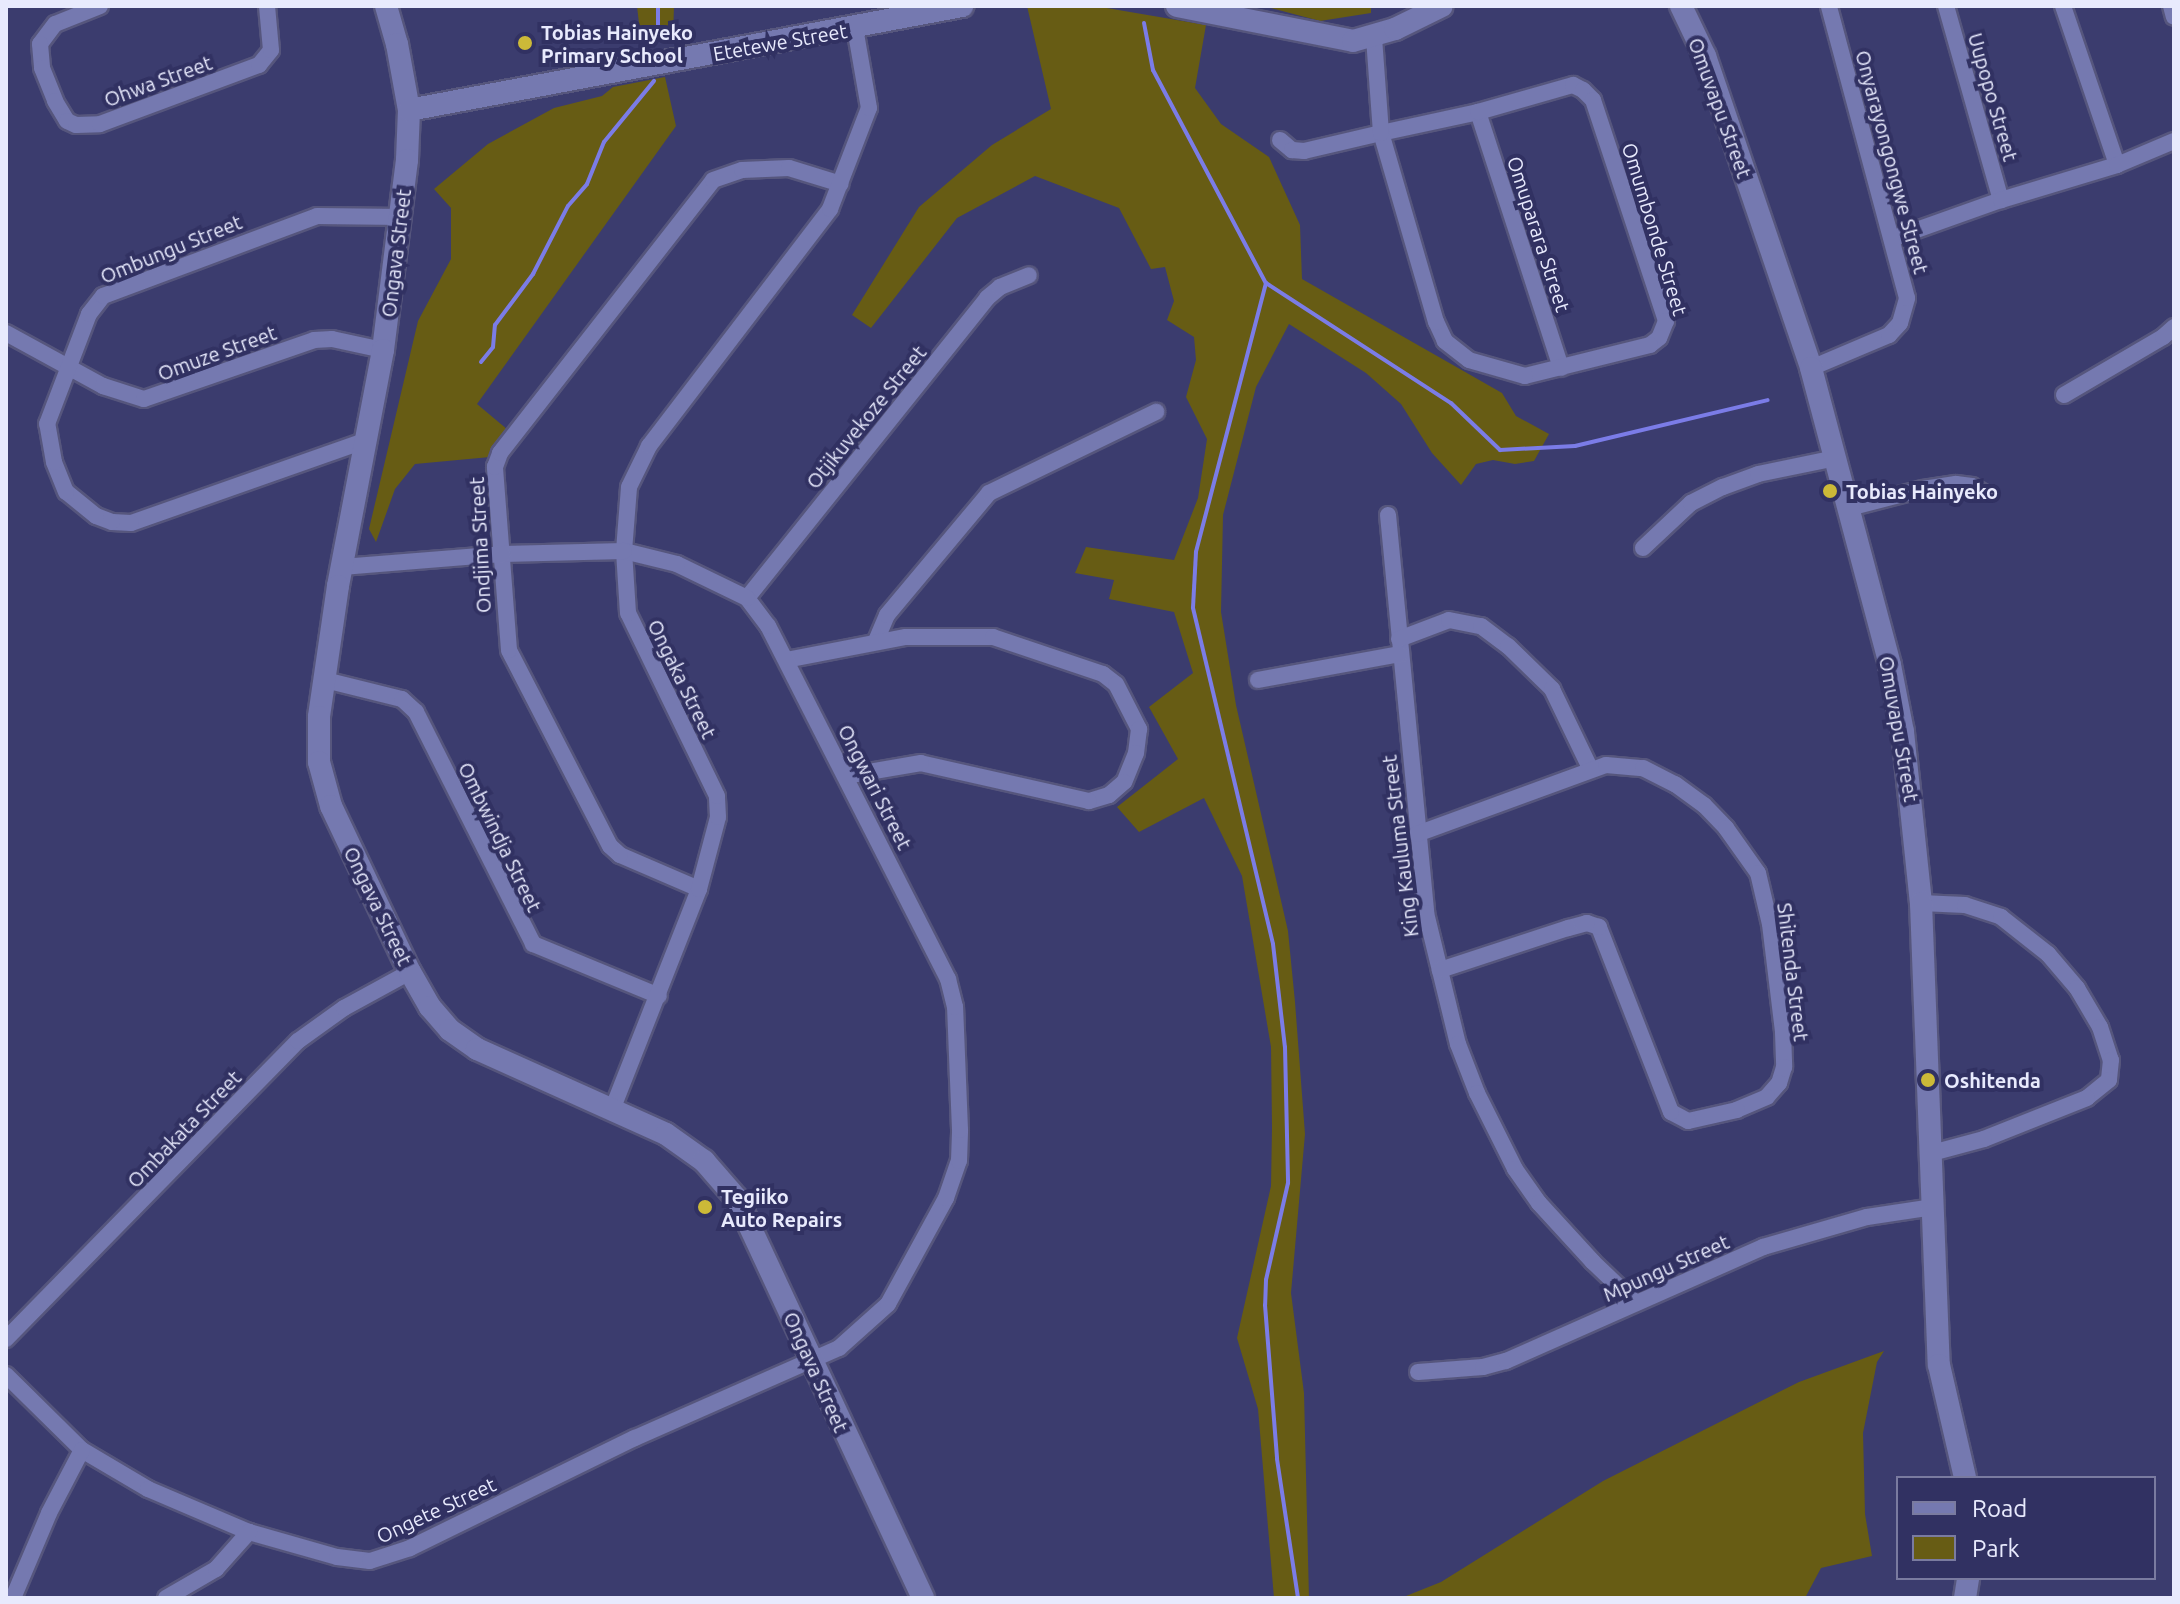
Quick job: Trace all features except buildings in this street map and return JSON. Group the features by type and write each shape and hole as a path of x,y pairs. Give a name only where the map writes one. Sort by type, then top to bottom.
{"street":[{"name":"Ohwa Street","path":"100,6 55,24 40,44 42,68 55,101 67,121 76,125 100,124 259,65 271,50 267,6"},
{"name":"Ongava Street","path":"386,6 409,110 402,217 383,350 341,567 325,680 319,762 331,806 410,972 430,1007 450,1030 477,1049 666,1134 704,1161 737,1199 923,1598"},
{"name":"Etetewe Street","path":"409,110 962,6"},
{"path":"1177,6 1333,40 1374,37 1442,6"},
{"name":"Onyarayongongwe Street","path":"1811,368 1877,341 1900,323 1907,298 1894,238 1829,6"},
{"name":"Uupopo Street","path":"1946,6 2001,200"},
{"path":"2063,6 2117,165"},
{"path":"2171,6 2174,17"},
{"name":"Omuvapu Street","path":"1681,7 1705,56 1811,368 1849,508 1903,732 1921,903 1939,1365 1965,1476"},
{"name":"Ongaka Street","path":"612,1110 699,889 718,817 717,796 633,626 627,605 624,551 629,487 649,446 820,227 841,184 869,108 855,28"},
{"name":"Omumbonde Street","path":"1374,37 1381,133 1436,322 1445,341 1469,360 1525,376 1650,345 1665,331 1662,309 1593,100 1573,85 1478,112 1381,133"},
{"name":"Omuparara Street","path":"1478,112 1561,368"},
{"path":"1280,140 1292,150 1304,151 1381,133"},
{"path":"1894,238 2001,200 2117,165 2174,141"},
{"name":"Ondjima Street","path":"699,889 620,855 602,835 509,650 495,467 500,453 701,191 730,172 758,168 789,168 841,184"},
{"name":"Ombungu Street","path":"367,440 146,520 112,522 71,498 54,462 47,424 98,300 132,282 317,216 402,217"},
{"name":"Otjikuvekoze Street","path":"747,598 987,298 1000,287 1029,275"},
{"path":"2064,395 2163,337 2174,327"},
{"name":"Omuze Street","path":"6,333 124,395 144,399 314,340 332,339 383,350"},
{"path":"876,641 887,615 989,493 1156,412"},
{"path":"1643,548 1691,503 1723,487 1758,474 1836,458"},
{"path":"1849,508 1956,484 1972,486 1983,493"},
{"name":"King Kauluma Street","path":"1388,515 1429,936 1468,1068 1515,1169 1539,1203 1636,1303"},
{"name":"Ongwari Street","path":"341,567 503,554 624,551 677,564 747,598 768,626 948,979 955,1007 959,1161 929,1233 888,1304 839,1348 813,1361"},
{"path":"1258,680 1399,647 1449,620 1481,626 1508,646 1552,689 1590,768"},
{"path":"786,660 876,641 940,635 993,637 1103,674 1116,684 1137,722 1136,753 1124,782 1117,790 1089,801 921,763 846,776"},
{"name":"Ombwindja Street","path":"325,680 402,699 416,712 533,944 659,996"},
{"name":"Shitenda Street","path":"1417,834 1590,768 1626,764 1675,784 1704,805 1745,850 1758,873 1770,924 1783,1032 1784,1067 1779,1083 1767,1097 1737,1110 1688,1121 1671,1112 1599,927 1587,923 1440,970"},
{"path":"1921,903 1965,905 2001,917 2048,954 2077,988 2100,1027 2111,1060 2109,1080 2087,1098 1984,1139 1932,1153"},
{"name":"Ombakata Street","path":"6,1339 298,1041 344,1008 410,972"},
{"name":"Mpungu Street","path":"1418,1372 1483,1367 1506,1361 1763,1247 1814,1230 1933,1207"},
{"name":"Ongete Street","path":"6,1375 82,1450 148,1489 249,1532 354,1560 385,1558 635,1438 813,1361"},
{"path":"13,1598 49,1513 82,1450"},
{"path":"166,1598 216,1569 249,1532"}],"green space":[{"path":"637,6 674,6 673,36 641,41"},
{"path":"1027,6 1095,6 1206,25 1195,88 1221,124 1269,157 1300,225 1302,279 1502,393 1516,416 1549,434 1534,461 1515,464 1493,460 1476,464 1461,485 1432,453 1401,404 1366,373 1289,324 1256,387 1223,515 1221,612 1236,705 1288,931 1295,1002 1305,1134 1291,1293 1304,1393 1309,1598 1274,1598 1258,1409 1237,1338 1271,1186 1272,1127 1271,1047 1242,876 1204,798 1139,832 1117,807 1178,759 1149,707 1193,673 1174,612 1109,599 1114,580 1075,573 1086,547 1174,560 1198,498 1207,439 1186,397 1196,360 1194,337 1167,320 1174,301 1165,267 1151,269 1119,208 1035,176 957,218 871,328 852,315 919,207 992,145 1051,109"},
{"path":"1263,6 1371,6 1371,13 1320,21"},
{"path":"665,77 676,126 477,404 508,430 490,457 415,464 395,489 376,542 369,529 418,321 451,259 451,208 434,189 488,144 554,108 602,96 613,87"},
{"path":"1884,1351 1877,1362 1863,1433 1865,1514 1872,1556 1821,1568 1805,1598 1401,1598 1441,1582 1603,1481 1799,1382"}],"waterway":[{"path":"658,6 658,38"},
{"path":"1144,23 1153,70 1266,283 1451,403 1500,450 1575,446 1768,400"},
{"path":"481,362 493,347 495,325 533,274 568,206 587,184 604,142 654,81"},
{"path":"1266,283 1196,552 1193,608 1273,944 1285,1047 1288,1183 1266,1280 1265,1305 1277,1459 1298,1598"}],"place":[{"name":"Tobias Hainyeko Primary School","path":"525,43"},
{"name":"Tobias Hainyeko","path":"1830,491"},
{"name":"Oshitenda","path":"1928,1080"},
{"name":"Tegiiko Auto Repairs","path":"705,1207"}]}
